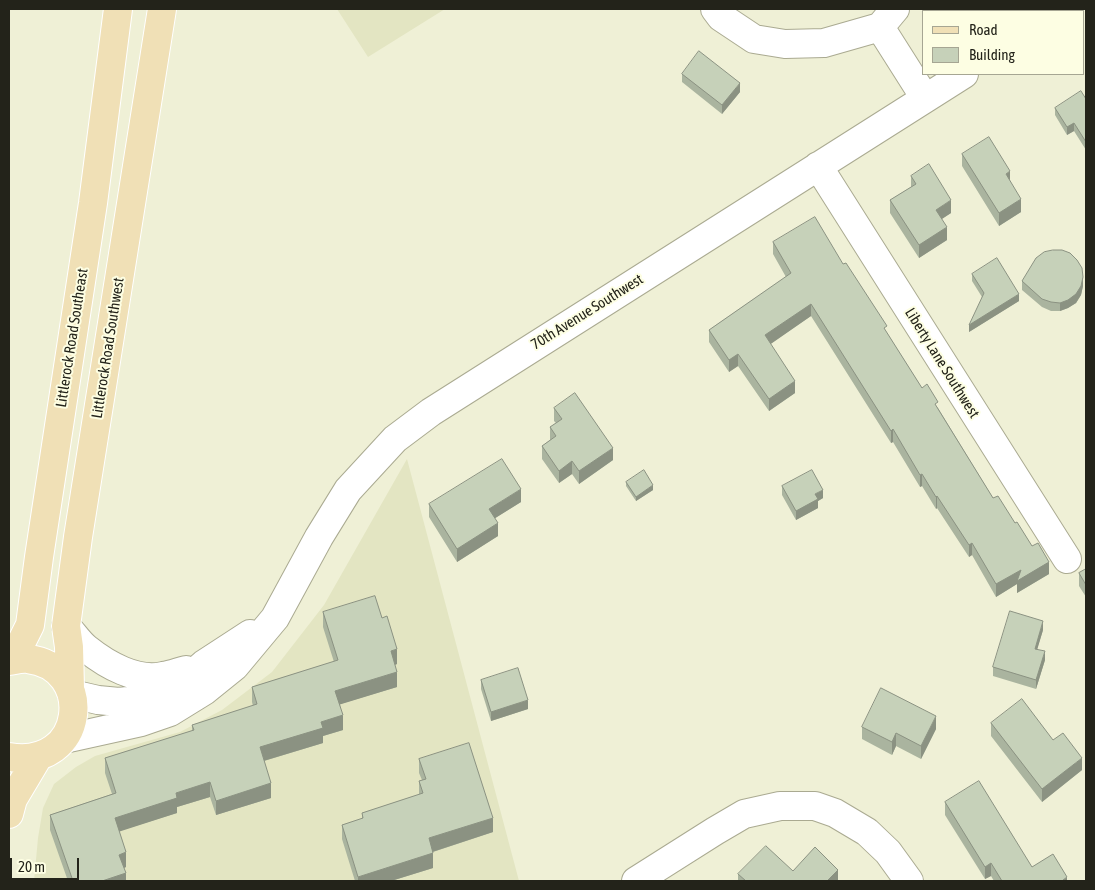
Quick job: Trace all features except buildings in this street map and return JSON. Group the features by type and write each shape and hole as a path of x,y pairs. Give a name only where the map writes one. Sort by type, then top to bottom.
{"main road":[{"name":"Littlerock Road Southeast","path":"9,661 30,625 93,202 118,9"},
{"name":"Littlerock Road Southwest","path":"64,739 71,725 74,710 66,626 162,9"},
{"path":"9,661 26,659 44,663 59,673 71,691"},
{"path":"9,757 23,759 38,757 53,750 64,739"},
{"path":"9,814 13,799 38,757"}],"street":[{"path":"715,9 720,17 754,39 785,44 824,43 887,18 925,98"},
{"name":"70th Avenue Southwest","path":"64,739 141,722 170,712 204,691 235,666 275,618 319,537 348,490 395,439 439,406 962,75"},
{"name":"Liberty Lane Southwest","path":"818,166 1067,559"},
{"name":"70th Avenue Southwest","path":"71,691 98,700 119,702 153,696 182,684 204,664 275,618"},
{"path":"66,626 86,648 107,664 133,674 162,677 204,664"},
{"path":"636,881 744,814 780,806 815,806 836,813 867,832 888,852 909,881"}],"shaded area":[{"path":"337,9 445,9 368,57"},
{"path":"407,459 519,881 34,881 43,808 54,784 76,767 95,756 180,732 222,710 272,672 324,605"}]}
